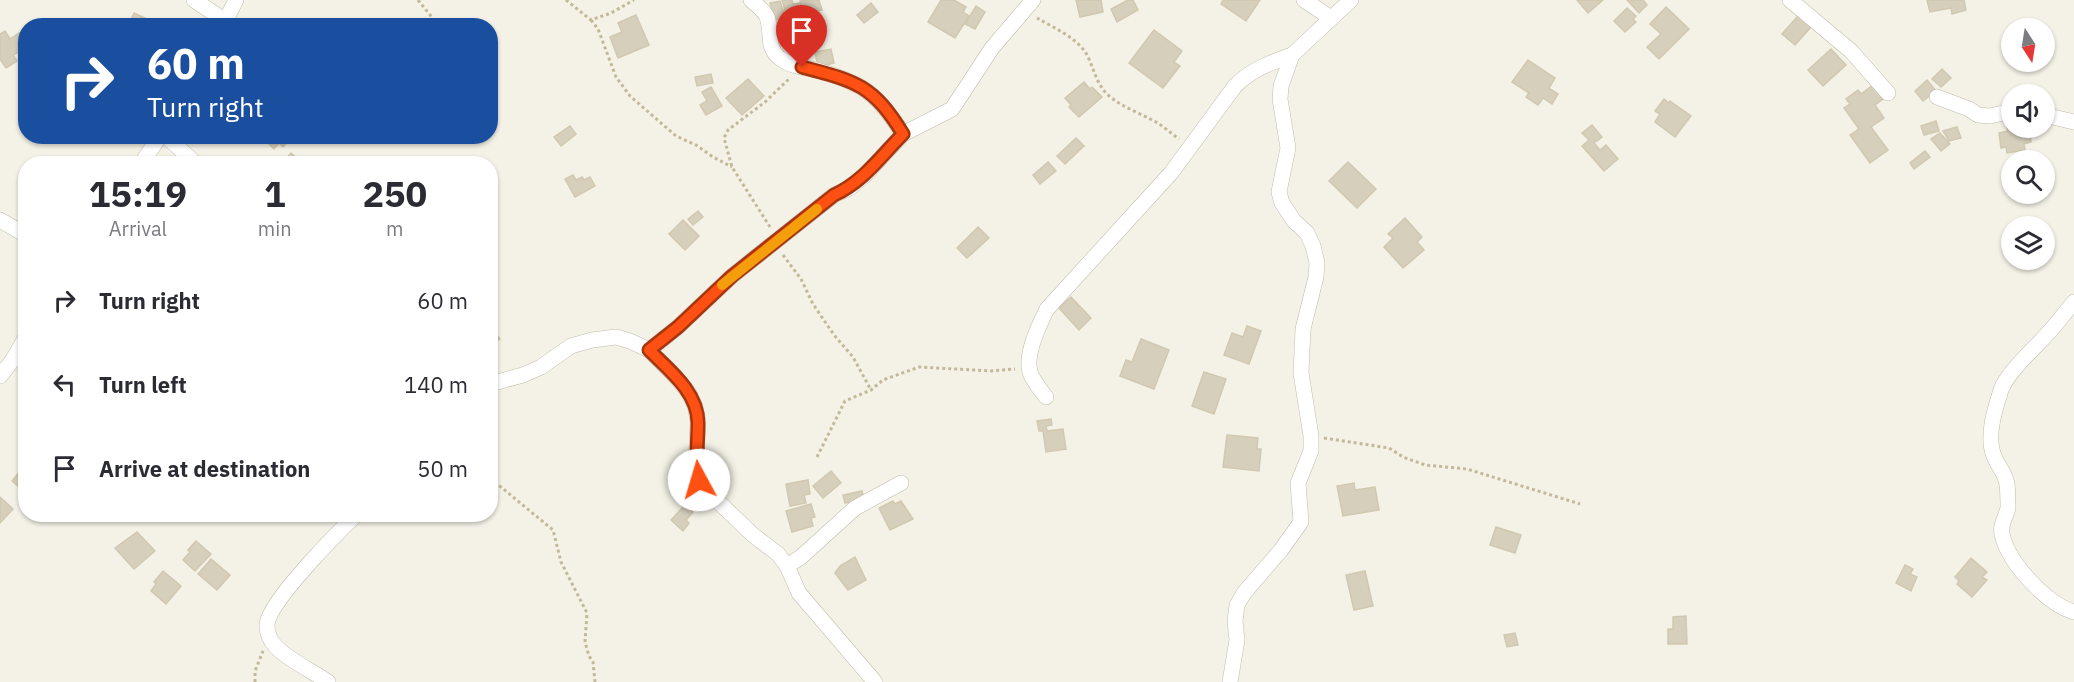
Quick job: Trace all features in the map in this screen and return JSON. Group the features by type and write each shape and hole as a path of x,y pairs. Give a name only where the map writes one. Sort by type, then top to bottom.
{"street":[{"path":"194,0 219,18"},
{"path":"229,18 236,0"},
{"path":"751,0 765,14 769,24 769,41 773,53 783,61 859,85 872,94 889,112 903,134"},
{"path":"1304,0 1331,18"},
{"path":"1046,397 1030,375 1030,357 1035,333 1047,309 1171,173 1235,86 1247,74 1292,55 1351,0"},
{"path":"1790,0 1851,51 1888,93"},
{"path":"649,350 678,327 732,276 834,195 850,188 903,134 952,109 993,48 1028,5"},
{"path":"1230,682 1237,640 1235,621 1237,605 1301,522 1299,483 1311,451 1311,436 1301,373 1303,329 1316,277 1317,263 1310,240 1282,202 1279,192 1288,148 1280,99 1281,86 1292,55"},
{"path":"1937,97 1969,109 1978,115 2001,114"},
{"path":"2055,118 2074,122"},
{"path":"173,144 186,156"},
{"path":"0,220 18,230"},
{"path":"2074,302 2002,387 1991,425 1991,443 1994,456 2005,474 2007,483 2007,508 2002,525 2002,536 2029,580 2046,598 2074,612"},
{"path":"498,382 541,367 571,346 592,340 616,337 649,350 676,376 689,393 695,406 698,421 696,466 699,480 706,490 753,535 778,554 787,566 800,593 875,682"},
{"path":"0,376 18,351"},
{"path":"787,566 801,557 855,508 901,483"},
{"path":"328,682 278,649 270,640 267,627 272,611 349,522"}],"path":[{"path":"418,0 433,18"},
{"path":"567,0 598,29 616,78 630,96 676,136 696,145 712,157 732,167"},
{"path":"591,20 634,0"},
{"path":"1028,5 1081,47 1088,56 1095,77 1107,94 1156,123 1190,147"},
{"path":"802,67 765,102 728,130 724,138 732,167 763,214 781,253 801,279 813,304 834,335 853,357 871,390"},
{"path":"818,457 845,401 871,390 883,380 919,367 991,371 1014,368 1030,375"},
{"path":"1311,436 1389,448 1403,457 1425,465 1467,469 1580,504"},
{"path":"498,485 553,530 561,562 587,613 585,642 593,662 595,682"},
{"path":"255,682 255,671 261,654 270,640"}],"building":[{"path":"782,0 792,0 793,4 800,3 802,13 787,17"},
{"path":"819,0 822,10 803,14 800,1"},
{"path":"941,0 954,0 966,7 963,12 969,16 955,38 928,22"},
{"path":"1076,0 1101,0 1103,12 1080,17"},
{"path":"1128,0 1133,0 1138,10 1117,22 1111,9"},
{"path":"1223,0 1260,0 1246,21 1221,4"},
{"path":"1577,0 1603,0 1588,13"},
{"path":"1627,0 1643,0 1647,5 1639,13"},
{"path":"1927,0 1964,0 1966,10 1952,14 1951,8 1930,12"},
{"path":"780,1 785,17 775,20 770,3"},
{"path":"871,3 878,12 864,23 857,15"},
{"path":"976,6 985,12 975,29 965,24"},
{"path":"1666,7 1689,29 1659,59 1647,47 1661,34 1650,24"},
{"path":"1627,8 1636,16 1633,19 1636,22 1625,32 1614,21"},
{"path":"134,13 145,18 132,18"},
{"path":"636,15 649,45 618,58 610,37 622,32 618,23"},
{"path":"1798,16 1811,27 1795,45 1782,34"},
{"path":"1154,30 1182,51 1174,62 1180,66 1163,88 1129,63"},
{"path":"5,31 10,39 18,34 18,52 13,55 17,61 6,68 0,59 0,34"},
{"path":"831,49 834,63 818,67 815,52"},
{"path":"1831,49 1846,65 1823,86 1808,70"},
{"path":"1528,60 1555,78 1549,88 1558,94 1552,104 1543,98 1538,105 1526,97 1529,93 1512,82"},
{"path":"1942,69 1951,78 1941,87 1932,79"},
{"path":"711,74 713,83 697,86 695,77"},
{"path":"748,79 764,96 742,115 726,98"},
{"path":"1927,80 1936,91 1923,101 1915,91"},
{"path":"1084,82 1102,97 1079,117 1069,107 1071,105 1065,98"},
{"path":"1873,85 1883,99 1875,105 1884,118 1871,127 1888,150 1870,163 1850,135 1859,129 1844,108 1850,104 1846,99 1858,90 1861,94"},
{"path":"711,87 722,106 706,115 700,105 707,101 702,92"},
{"path":"1664,99 1691,116 1675,137 1655,122 1660,114 1655,111"},
{"path":"1936,121 1939,131 1924,135 1921,126"},
{"path":"1592,125 1602,137 1594,143 1600,150 1606,145 1618,159 1604,171 1582,146 1589,140 1582,133"},
{"path":"570,126 576,134 561,146 554,137"},
{"path":"1957,127 1961,138 1949,141 1943,131"},
{"path":"1940,133 1950,144 1941,151 1931,139"},
{"path":"1999,133 2001,133 2001,138 2031,138 2031,142 2024,144 2025,150 2006,150 2006,147 2001,148"},
{"path":"1076,138 1084,146 1065,164 1057,156"},
{"path":"269,144 278,144 274,149"},
{"path":"1925,151 1930,157 1914,169 1910,163"},
{"path":"1048,162 1056,171 1040,184 1033,175"},
{"path":"1348,162 1376,189 1357,208 1329,181"},
{"path":"573,175 576,180 590,177 595,186 575,197 565,179"},
{"path":"698,211 703,217 693,225 688,219"},
{"path":"1405,218 1422,237 1417,242 1424,250 1403,268 1384,247 1393,238 1388,234"},
{"path":"683,220 699,236 685,250 669,234"},
{"path":"978,227 989,238 967,258 957,248"},
{"path":"1071,297 1091,318 1079,330 1059,308"},
{"path":"1247,326 1261,331 1249,364 1224,355 1232,333 1243,337"},
{"path":"1141,339 1169,350 1154,389 1120,376 1126,360 1132,362"},
{"path":"1204,372 1226,379 1214,414 1192,406"},
{"path":"1051,419 1052,425 1046,426 1047,431 1063,429 1066,449 1046,452 1043,431 1039,431 1037,421"},
{"path":"1227,435 1258,438 1257,449 1261,449 1259,471 1223,467"},
{"path":"831,471 841,483 823,498 813,486"},
{"path":"18,474 18,486 12,481"},
{"path":"808,480 810,494 804,495 806,503 790,506 786,484"},
{"path":"1354,483 1355,490 1375,487 1379,510 1343,516 1337,486"},
{"path":"862,491 864,499 845,503 843,495"},
{"path":"0,497 13,509 0,523"},
{"path":"893,501 895,504 901,501 913,519 890,530 879,508"},
{"path":"811,504 815,517 811,518 813,526 792,532 786,511"},
{"path":"685,505 693,512 686,520 689,523 683,531 671,520"},
{"path":"1496,527 1521,535 1515,553 1490,545"},
{"path":"137,532 155,551 134,569 115,548"},
{"path":"196,541 211,554 195,571 183,560"},
{"path":"855,557 866,580 848,590 835,573 840,566"},
{"path":"1971,558 1987,572 1982,577 1987,580 1972,597 1957,584 1959,581 1955,577"},
{"path":"211,559 230,575 217,590 198,574"},
{"path":"1905,565 1913,569 1910,574 1917,577 1911,591 1896,583"},
{"path":"163,571 181,586 166,604 151,591 156,584 154,582"},
{"path":"1365,571 1373,606 1354,610 1346,575"},
{"path":"1686,616 1687,644 1668,644 1668,629 1673,629 1673,617"},
{"path":"1515,633 1518,645 1507,647 1504,635"}],"slow traffic":[{"path":"722,285 817,209"}],"route":[{"path":"699,480 696,466 698,421 695,406 689,393 676,376 649,350 678,327 732,276 834,195 850,188 903,134 889,112 872,94 852,81 802,67"}]}
